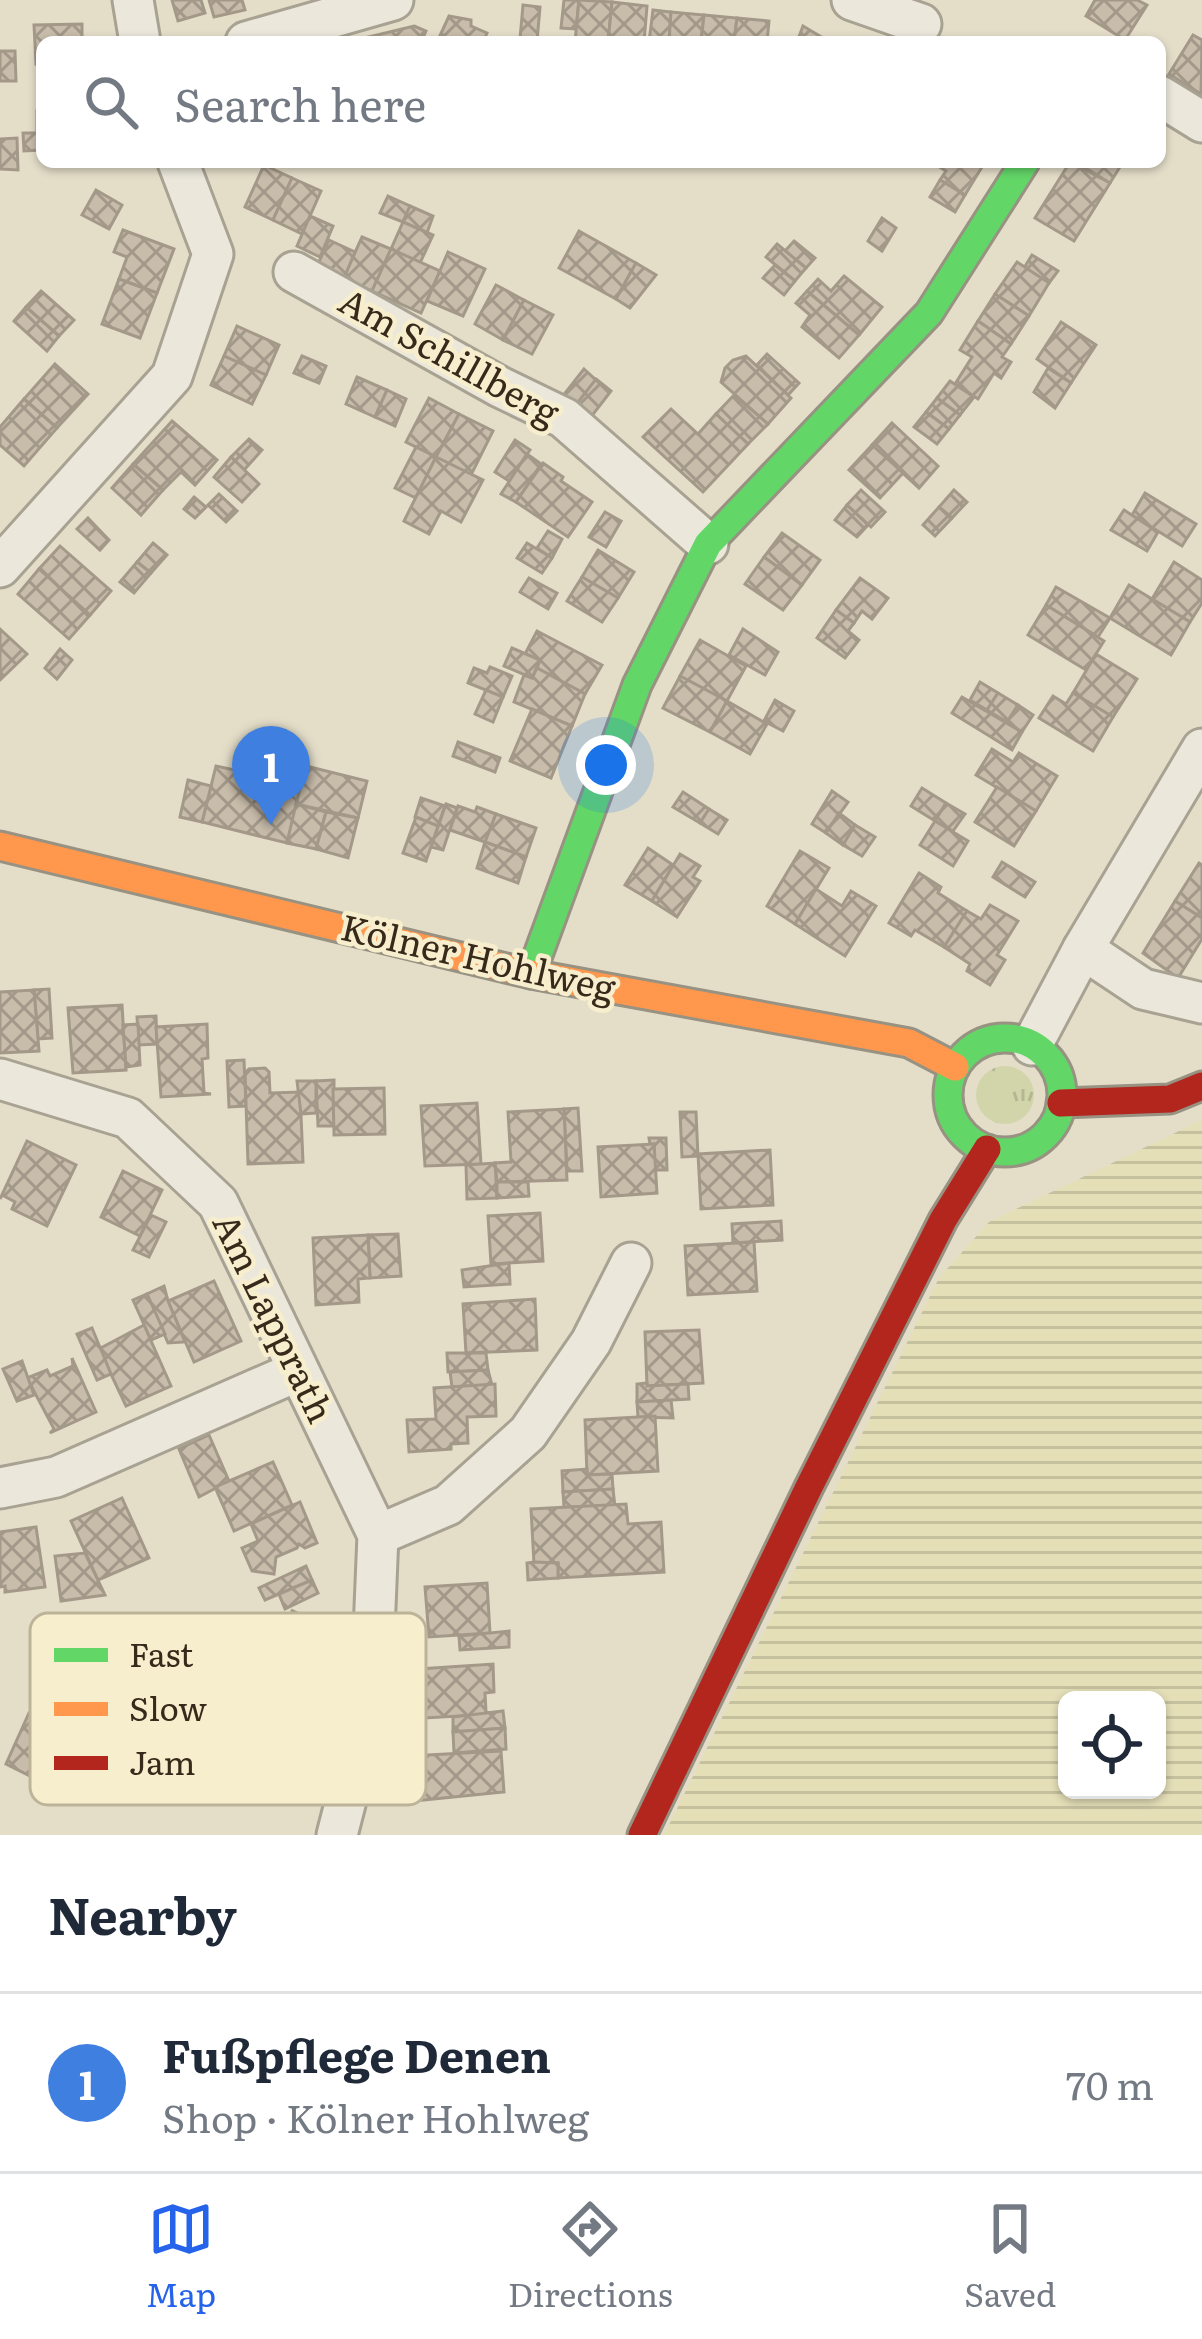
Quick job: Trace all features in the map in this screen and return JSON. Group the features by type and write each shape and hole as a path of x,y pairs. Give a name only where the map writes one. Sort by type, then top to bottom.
{"main road":[{"path":"531,974 637,685 708,544 929,313 1021,168"},
{"name":"Kölner Hohlweg","path":"0,846 531,974 909,1043 955,1067"},
{"path":"998,1038 1032,1045 1056,1070 1061,1103 1055,1122 1043,1138 1026,1148 987,1150 972,1142 951,1116 949,1082 955,1067 966,1053 998,1038"},
{"path":"1061,1103 1170,1099 1202,1086"},
{"path":"643,1835 818,1468 950,1208 987,1150"}],"street":[{"path":"133,0 139,36"},
{"path":"267,36 393,0"},
{"path":"852,0 936,26"},
{"path":"1166,100 1202,122"},
{"path":"0,567 172,376 213,254 180,168"},
{"name":"Am Schillberg","path":"294,272 564,418 708,544"},
{"path":"1032,1045 1202,749"},
{"path":"1083,949 1143,989 1202,1003"},
{"name":"Am Lapprath","path":"0,1079 128,1118 218,1203 378,1535 374,1613"},
{"path":"378,1535 448,1505 528,1433 591,1342 631,1264"},
{"path":"0,1487 56,1477 298,1371"},
{"name":"Am Lapprath","path":"337,1835 344,1805"}],"shaded area":[{"path":"1202,1120 1202,1835 664,1835 939,1278 989,1222"}],"green space":[{"path":"1005,1066 1025,1075 1034,1095 1025,1115 1005,1124 985,1115 976,1095 985,1075"}],"building":[{"path":"172,0 201,0 205,13 178,21"},
{"path":"209,0 242,0 245,10 214,17"},
{"path":"564,0 579,0 576,29 561,28"},
{"path":"579,0 612,2 609,36 576,36"},
{"path":"1095,0 1137,0 1147,5 1128,36 1118,36 1086,16"},
{"path":"612,2 647,6 644,36 609,36"},
{"path":"523,5 540,7 537,36 520,36"},
{"path":"653,10 671,12 669,36 650,36"},
{"path":"671,12 704,15 702,36 669,36"},
{"path":"704,15 737,18 735,36 702,36"},
{"path":"449,16 471,20 471,26 487,33 486,36 440,36"},
{"path":"737,18 769,21 768,36 735,36"},
{"path":"82,24 82,36 36,36 36,64 34,25"},
{"path":"414,26 426,31 424,36 373,36"},
{"path":"803,26 820,36 799,36"},
{"path":"1193,35 1202,40 1201,94 1169,74"},
{"path":"0,51 15,51 16,81 0,81"},
{"path":"23,133 36,133 36,150 24,151"},
{"path":"17,138 18,170 0,169 0,139"},
{"path":"263,168 292,178 273,220 245,207"},
{"path":"941,168 981,168 965,195 940,180 946,171"},
{"path":"1066,168 1081,168 1110,183 1074,241 1035,218"},
{"path":"1086,168 1119,168 1110,183"},
{"path":"292,178 321,191 302,234 273,220"},
{"path":"940,180 965,195 955,212 930,197"},
{"path":"96,190 122,205 109,229 82,215"},
{"path":"388,196 410,206 403,222 380,213"},
{"path":"410,206 433,216 427,233 403,222"},
{"path":"310,216 333,226 320,257 297,246"},
{"path":"882,218 896,228 882,251 868,241"},
{"path":"403,222 433,235 420,263 391,249"},
{"path":"123,230 174,249 157,293 119,279 127,257 114,252"},
{"path":"579,231 636,263 616,299 559,268"},
{"path":"362,237 391,249 372,291 343,279"},
{"path":"329,240 355,252 344,278 317,266"},
{"path":"794,241 815,258 806,268 785,251"},
{"path":"777,244 806,268 795,281 766,257"},
{"path":"391,249 440,271 421,313 372,291"},
{"path":"448,252 485,269 463,316 427,301"},
{"path":"1032,255 1058,271 1049,283 1024,268"},
{"path":"1017,262 1049,283 1029,316 995,294"},
{"path":"636,263 656,275 630,308 616,299"},
{"path":"775,265 795,281 784,295 763,278"},
{"path":"844,276 882,307 859,335 807,291 818,279 831,291"},
{"path":"119,279 157,293 140,338 102,324"},
{"path":"496,285 524,300 503,340 475,324"},
{"path":"41,291 74,320 59,336 26,307"},
{"path":"807,291 859,335 839,358 802,327 810,315 796,303"},
{"path":"995,294 1029,316 1011,344 978,321"},
{"path":"524,300 553,315 532,354 503,340"},
{"path":"26,307 59,336 47,351 14,321"},
{"path":"978,321 1011,344 1002,357 1011,362 1001,378 994,373 978,399 955,384 972,357 960,350"},
{"path":"1061,322 1096,345 1071,383 1037,359"},
{"path":"237,326 279,345 266,375 224,356"},
{"path":"767,354 799,383 788,395 757,365"},
{"path":"224,356 266,375 252,404 211,385"},
{"path":"302,356 326,366 319,383 294,373"},
{"path":"746,356 791,398 768,424 721,382 725,368"},
{"path":"55,364 88,394 57,428 24,399"},
{"path":"1048,368 1071,383 1055,408 1034,392"},
{"path":"584,369 596,380 575,407 562,397"},
{"path":"357,377 387,390 375,417 346,404"},
{"path":"596,379 611,391 591,417 575,406"},
{"path":"950,381 974,397 960,415 937,398"},
{"path":"387,390 406,399 395,426 375,417"},
{"path":"734,395 768,424 748,444 716,414"},
{"path":"429,398 459,414 436,457 406,442"},
{"path":"937,398 960,415 949,429 926,412"},
{"path":"24,399 57,428 24,466 0,445 0,427"},
{"path":"671,409 698,434 716,414 748,444 703,492 643,437"},
{"path":"926,412 949,429 937,444 914,427"},
{"path":"459,414 493,431 471,475 436,457"},
{"path":"172,421 217,460 195,485 181,472 163,490 133,464"},
{"path":"892,423 938,466 919,488 872,445"},
{"path":"249,439 262,450 244,470 231,457"},
{"path":"515,440 530,450 509,481 495,472"},
{"path":"872,445 903,473 880,498 849,470"},
{"path":"416,447 436,457 416,498 395,488"},
{"path":"527,454 541,464 516,502 501,494"},
{"path":"231,457 259,484 242,502 214,477"},
{"path":"436,457 483,480 461,522 441,511 429,534 404,521"},
{"path":"543,463 592,502 568,537 516,502"},
{"path":"133,464 163,490 141,515 112,488"},
{"path":"861,490 885,512 871,527 847,505"},
{"path":"954,490 967,502 952,518 939,507"},
{"path":"1145,493 1196,524 1182,546 1132,515"},
{"path":"219,494 237,511 226,522 208,505"},
{"path":"194,497 206,507 195,518 184,509"},
{"path":"847,505 868,525 857,537 835,520"},
{"path":"939,507 952,518 935,536 923,525"},
{"path":"1124,510 1158,532 1147,551 1111,530"},
{"path":"605,512 621,521 606,547 589,537"},
{"path":"88,518 109,540 100,550 77,529"},
{"path":"548,531 562,539 552,558 537,548"},
{"path":"782,533 820,560 802,585 764,557"},
{"path":"153,543 167,555 151,573 137,562"},
{"path":"527,543 552,558 542,573 517,558"},
{"path":"60,546 111,591 90,615 39,569"},
{"path":"598,550 634,572 618,598 582,577"},
{"path":"764,557 802,585 783,610 745,584"},
{"path":"137,562 151,573 134,593 120,582"},
{"path":"1174,562 1202,580 1202,603 1190,622 1152,599"},
{"path":"39,569 90,615 69,639 18,594"},
{"path":"582,577 618,598 602,622 567,601"},
{"path":"529,578 557,593 548,609 520,592"},
{"path":"860,578 888,598 872,619 862,611 854,623 836,610"},
{"path":"1129,585 1190,622 1171,655 1110,618"},
{"path":"1056,587 1110,618 1098,637 1046,605"},
{"path":"1046,605 1104,641 1086,670 1028,635"},
{"path":"836,610 854,623 848,631 859,640 845,658 817,638"},
{"path":"0,629 27,654 0,680"},
{"path":"743,629 778,652 765,675 729,655"},
{"path":"537,631 602,665 585,694 537,668 540,660 525,654"},
{"path":"700,640 746,666 727,701 680,676"},
{"path":"512,648 540,660 532,678 504,666"},
{"path":"60,649 72,660 57,679 45,668"},
{"path":"1096,654 1137,679 1113,717 1073,693"},
{"path":"490,667 512,676 503,697 468,683 474,668 487,673"},
{"path":"537,668 585,694 572,726 514,702 524,675 532,678"},
{"path":"680,676 727,701 710,732 663,708"},
{"path":"980,682 998,693 987,710 970,700"},
{"path":"486,690 503,697 493,722 475,714"},
{"path":"998,693 1018,705 1007,722 987,710"},
{"path":"1073,693 1113,717 1093,751 1039,718 1053,696 1066,704"},
{"path":"962,697 1022,732 1012,750 952,713"},
{"path":"775,700 794,711 783,731 764,721"},
{"path":"727,701 767,724 750,754 710,732"},
{"path":"1018,705 1033,715 1022,732 1007,722"},
{"path":"532,709 572,726 551,778 510,761"},
{"path":"458,742 500,758 495,772 453,756"},
{"path":"992,749 1013,762 1019,753 1057,776 1036,811 976,775"},
{"path":"249,753 306,766 287,843 202,822 216,766 244,772"},
{"path":"306,766 367,781 358,818 296,804"},
{"path":"188,780 211,786 202,822 180,817"},
{"path":"997,787 1036,811 1014,846 975,822"},
{"path":"922,788 946,803 935,821 911,806"},
{"path":"832,791 848,802 826,833 812,824"},
{"path":"683,792 709,809 700,823 673,807"},
{"path":"421,798 445,806 438,826 415,817"},
{"path":"946,803 965,814 953,831 935,821"},
{"path":"296,804 326,812 316,849 287,843"},
{"path":"446,804 457,808 443,850 431,847"},
{"path":"458,806 496,814 485,842 450,830"},
{"path":"709,809 727,820 718,834 700,823"},
{"path":"326,812 358,818 348,858 316,849"},
{"path":"839,813 855,825 843,845 826,833"},
{"path":"496,814 536,828 526,857 485,842"},
{"path":"416,817 438,826 426,861 403,853"},
{"path":"935,821 968,841 953,866 920,845"},
{"path":"855,825 875,837 862,856 843,845"},
{"path":"485,842 526,857 518,883 477,868"},
{"path":"648,848 673,865 652,901 625,885"},
{"path":"800,851 829,868 795,924 767,906"},
{"path":"680,854 700,866 693,877 700,881 677,917 652,901"},
{"path":"1002,862 1035,882 1025,897 993,877"},
{"path":"1199,863 1202,865 1202,918 1175,901"},
{"path":"919,873 941,887 938,893 967,911 944,947 915,930 911,936 889,923"},
{"path":"816,889 842,906 851,891 876,906 845,956 795,924"},
{"path":"1175,901 1202,918 1202,939 1178,978 1143,953"},
{"path":"990,905 1018,921 997,955 1005,960 990,985 967,971 970,964 944,947 967,911 981,919"},
{"path":"49,989 52,1038 38,1039 34,990"},
{"path":"34,990 39,1051 0,1053 0,992"},
{"path":"122,1005 126,1070 73,1073 68,1008"},
{"path":"156,1016 157,1044 139,1045 137,1017"},
{"path":"138,1024 140,1065 126,1067 123,1025"},
{"path":"207,1024 208,1058 202,1059 204,1093 211,1094 161,1097 156,1027"},
{"path":"244,1060 246,1106 229,1107 227,1061"},
{"path":"265,1068 270,1093 300,1092 303,1162 248,1164 245,1073"},
{"path":"334,1080 334,1126 318,1126 316,1081"},
{"path":"297,1081 316,1081 316,1113 301,1114"},
{"path":"384,1088 385,1134 334,1135 333,1089"},
{"path":"477,1103 481,1164 425,1166 421,1106"},
{"path":"578,1108 582,1171 567,1171 564,1109"},
{"path":"564,1109 567,1180 497,1182 495,1163 511,1162 508,1112"},
{"path":"680,1112 696,1112 698,1156 682,1157"},
{"path":"649,1138 666,1138 667,1170 655,1170 654,1144"},
{"path":"27,1141 76,1165 47,1226 12,1209 15,1202 2,1195 0,1199"},
{"path":"654,1144 657,1193 601,1197 598,1147"},
{"path":"770,1150 773,1205 701,1209 698,1154"},
{"path":"495,1163 497,1198 467,1199 466,1165"},
{"path":"123,1171 162,1190 140,1236 101,1217"},
{"path":"497,1182 528,1182 529,1196 497,1198"},
{"path":"540,1213 543,1261 491,1264 488,1216"},
{"path":"151,1215 166,1222 149,1257 133,1250"},
{"path":"781,1221 782,1240 733,1243 732,1224"},
{"path":"398,1234 401,1276 370,1278 368,1235"},
{"path":"368,1235 370,1278 358,1279 359,1302 316,1305 313,1238"},
{"path":"754,1242 757,1291 688,1295 685,1246"},
{"path":"509,1263 510,1284 464,1287 462,1270"},
{"path":"214,1281 241,1341 194,1362 168,1301"},
{"path":"164,1286 185,1342 168,1343 147,1294"},
{"path":"147,1294 165,1334 151,1340 133,1300"},
{"path":"535,1299 537,1350 466,1353 463,1304"},
{"path":"144,1325 171,1386 126,1406 99,1349"},
{"path":"92,1328 111,1374 97,1380 77,1334"},
{"path":"699,1330 703,1383 647,1386 645,1332"},
{"path":"447,1353 486,1353 488,1370 448,1372"},
{"path":"72,1358 96,1412 50,1433 54,1429 27,1378 47,1370 50,1376 73,1366"},
{"path":"22,1361 34,1395 17,1401 3,1369"},
{"path":"488,1370 492,1385 452,1387 450,1372"},
{"path":"495,1384 496,1416 467,1417 468,1443 409,1452 407,1420 436,1419 434,1388"},
{"path":"637,1384 688,1384 689,1399 637,1402"},
{"path":"671,1400 673,1418 638,1417 637,1402"},
{"path":"655,1416 658,1471 587,1475 585,1420"},
{"path":"209,1435 229,1481 199,1497 179,1449"},
{"path":"273,1462 292,1505 234,1531 215,1487"},
{"path":"587,1469 587,1475 612,1474 613,1489 563,1492 562,1471"},
{"path":"613,1489 615,1507 564,1507 563,1492"},
{"path":"122,1498 149,1558 98,1580 71,1521"},
{"path":"300,1502 317,1543 305,1548 299,1544 276,1557 274,1574 252,1571 242,1548 258,1541 251,1524"},
{"path":"626,1504 628,1524 661,1522 664,1572 558,1578 558,1563 534,1564 531,1509"},
{"path":"36,1527 45,1587 5,1592 5,1586 0,1587 0,1532"},
{"path":"85,1553 105,1595 61,1601 55,1556"},
{"path":"527,1563 558,1563 558,1578 528,1580"},
{"path":"306,1566 312,1580 265,1600 259,1588"},
{"path":"312,1580 318,1593 285,1609 279,1594"},
{"path":"487,1583 490,1633 429,1637 425,1587"},
{"path":"509,1631 509,1647 460,1650 459,1636"},
{"path":"493,1664 494,1692 485,1693 486,1712 494,1714 426,1718 426,1669"},
{"path":"503,1711 505,1728 453,1732 453,1717"},
{"path":"29,1713 30,1713 30,1776 6,1764"},
{"path":"505,1728 506,1749 454,1753 453,1732"},
{"path":"501,1751 504,1792 426,1800 426,1755"}],"traffic: fast":[{"path":"531,974 637,685 708,544 929,313 1021,168"},
{"path":"1005,1038 1027,1043 1045,1055 1057,1073 1062,1095 1057,1117 1045,1135 1027,1147 1005,1152 983,1147 965,1135 953,1117 948,1095 953,1073 965,1055 983,1043 1005,1038"}],"traffic: slow":[{"path":"0,846 531,974 909,1043 955,1067"}],"traffic: jam":[{"path":"1061,1103 1170,1099 1202,1086"},
{"path":"642,1835 943,1220 987,1149"}],"place":[{"name":"Fußpflege Denen","path":"271,825"}]}
